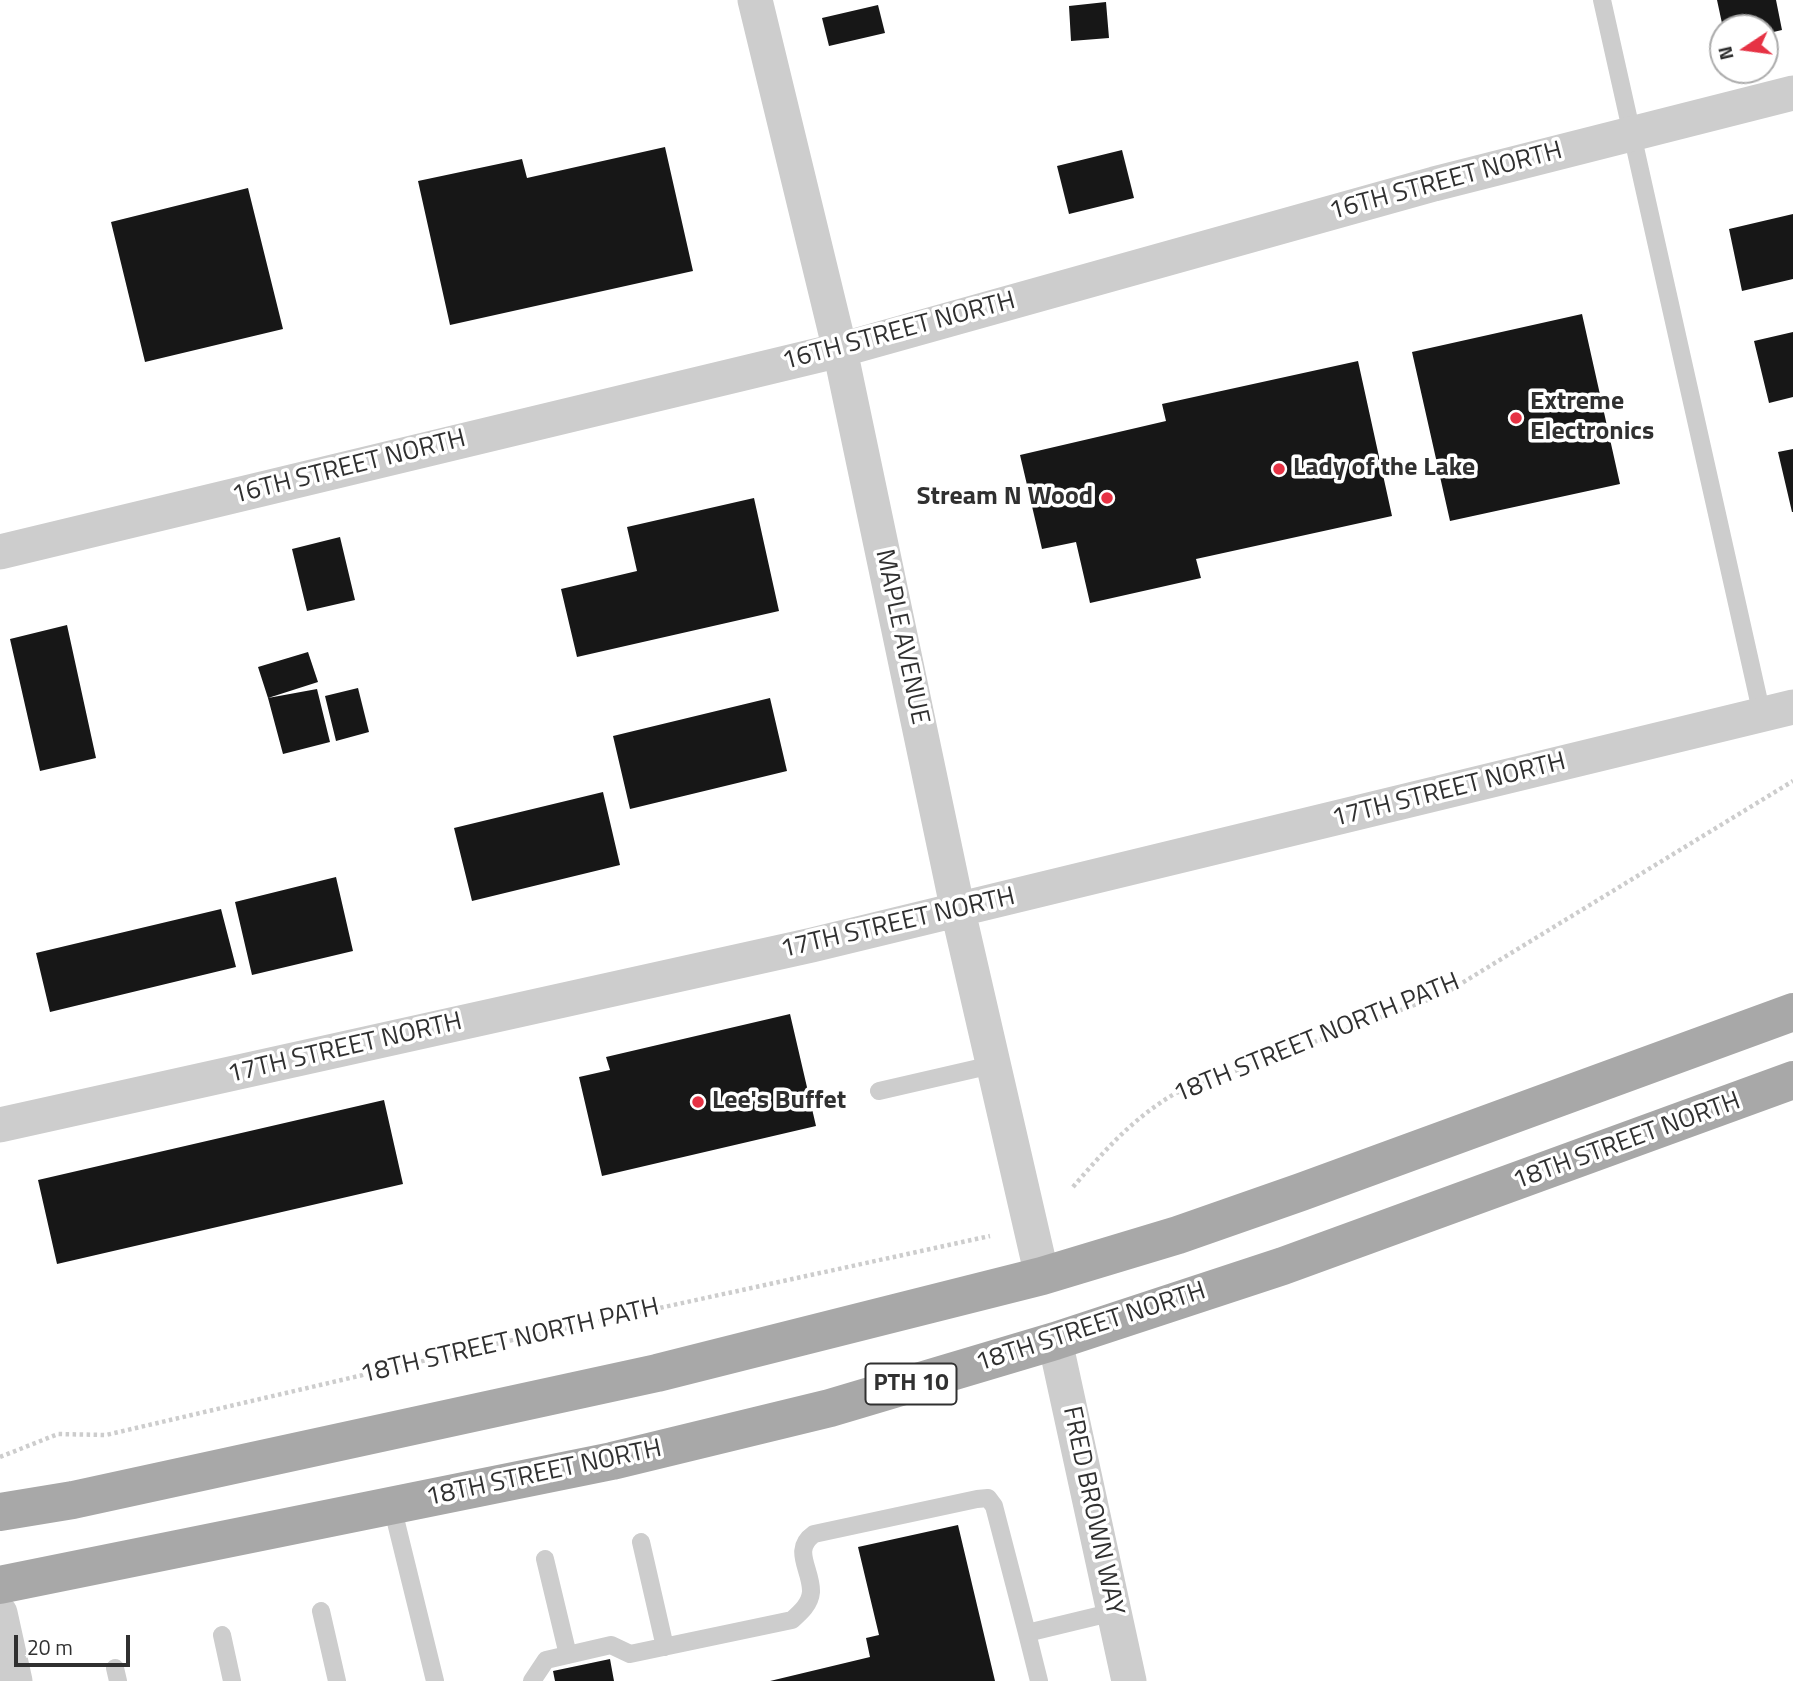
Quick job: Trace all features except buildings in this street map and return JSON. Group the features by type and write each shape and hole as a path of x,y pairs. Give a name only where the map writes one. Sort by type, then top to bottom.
{"main road":[{"path":"0,1512 73,1500 657,1373 1042,1276 1178,1235 1301,1192 1793,1012"},
{"name":"18TH STREET NORTH","path":"0,1585 392,1506 748,1430 1055,1341 1309,1257 1793,1080"}],"street":[{"name":"MAPLE AVENUE","path":"755,0 840,350 958,911 1042,1276"},
{"name":"16TH STREET NORTH","path":"0,552 840,350 1434,184 1793,93"},
{"name":"17TH STREET NORTH","path":"0,1125 958,911 1777,711"},
{"name":"FRED BROWN WAY","path":"1055,1341 1129,1681"},
{"path":"0,1613 15,1681"}],"lane":[{"path":"1602,0 1632,134 1777,711"},
{"path":"879,1091 992,1065"},
{"path":"531,1681 546,1660 611,1645 630,1654 792,1620 807,1605 811,1591 802,1550 807,1539 814,1534 988,1498 994,1506 1039,1681"},
{"path":"392,1506 435,1681"},
{"path":"641,1542 666,1647"},
{"path":"545,1559 568,1655"},
{"path":"321,1611 337,1681"},
{"path":"1027,1633 1114,1612"},
{"path":"222,1635 232,1681"}],"path":[{"name":"18TH STREET NORTH PATH","path":"1073,1187 1119,1135 1150,1107 1175,1093 1444,994 1793,781"},
{"name":"18TH STREET NORTH PATH","path":"0,1457 58,1434 106,1435 517,1339 990,1236"}],"place":[{"name":"Extreme Electronics","path":"1516,418"},
{"name":"Lady of the Lake","path":"1279,469"},
{"name":"Stream N Wood","path":"1107,498"},
{"name":"Lee's Buffet","path":"698,1102"}]}
